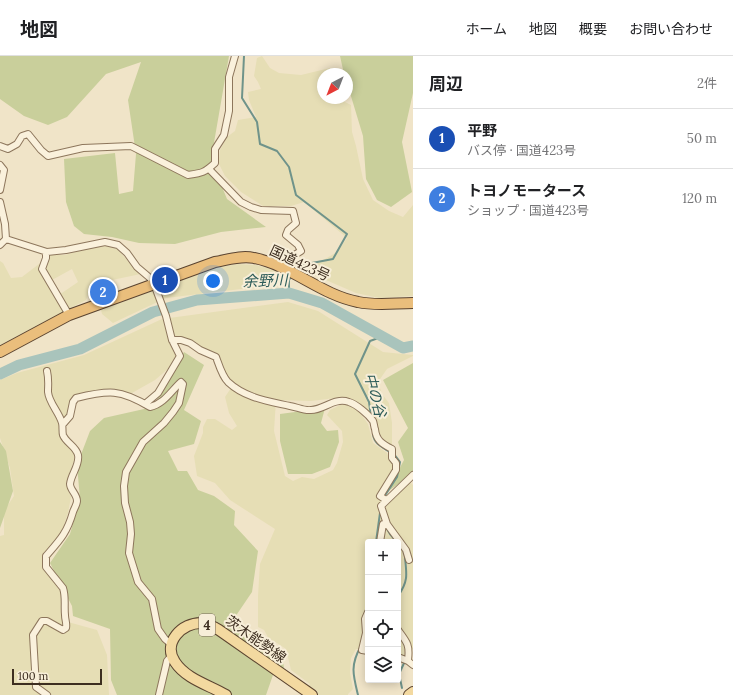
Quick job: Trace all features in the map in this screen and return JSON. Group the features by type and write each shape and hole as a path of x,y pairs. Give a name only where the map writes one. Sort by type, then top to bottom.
{"highway":[{"name":"国道423号","path":"0,352 69,315 215,262 238,257 253,257 272,263 338,296 358,302 378,304 413,303"}],"main road":[{"name":"茨木能勢線","path":"172,650 172,640 176,633 183,628 201,623 219,630 312,695"},
{"path":"172,650 174,662 183,672 226,695"},
{"path":"409,695 413,692"}],"street":[{"path":"0,146 8,149 17,144 22,136 28,134 48,156 83,148 131,146 188,175 198,174 209,169 215,162 215,149 224,135 230,111 229,77 235,56"},
{"path":"0,165 4,170 0,190"},
{"path":"209,169 241,202 261,210 293,211 296,223 288,230 286,235 298,245 301,251 272,263"},
{"path":"0,202 5,224 6,239 0,245"},
{"path":"6,239 46,252 66,250 105,242 118,245 137,267 150,278 160,299 172,340 180,356 158,393 146,404"},
{"path":"46,252 46,258 42,269 69,315"},
{"path":"172,340 181,340 190,343 200,350 216,357 227,382 251,397 309,411 329,403 342,401 356,406 373,421 378,441 384,446 392,449 392,458 396,463 396,470 380,496 386,500"},
{"path":"47,371 49,380 48,393 50,400 56,408 63,424 63,435 75,448 78,455 77,464 70,483 70,487 77,501 65,534 46,556 46,567 65,592 65,615 67,626 62,630 47,621 42,621 33,635 36,686 47,695"},
{"path":"63,424 70,416 73,402 76,398 107,391 131,396 150,407 157,405 165,399 181,382 183,384 179,403 164,423 143,442 126,472 124,486 125,503 130,522 129,553 131,560 138,582 152,599 158,629 172,650 167,661 158,695"},
{"path":"409,560 406,550 387,524 381,506 413,475"},
{"path":"380,539 383,524 387,524"},
{"path":"401,634 407,641 410,662"},
{"path":"365,637 362,650 365,650"}],"shaded area":[{"path":"262,56 270,68 279,73 301,75 317,71 317,104 351,105 352,132 363,179 373,200 389,211 403,217 413,205 413,296 379,298 356,293 298,268 320,262 337,252 347,238 304,202 291,206 263,206 241,192 225,176 219,164 220,150 227,137 235,131 238,120 256,117 249,100 248,92 261,89 254,76 257,58"},
{"path":"106,246 117,249 140,274 93,284 86,300 0,345 0,261 3,263 11,278 22,277 43,261 39,268 56,297 78,282 72,269 52,280 45,271 49,255 65,255 89,248"},
{"path":"238,264 256,265 283,272 285,279 282,284 166,298 113,323 102,314 101,310 216,268"},
{"path":"288,302 318,311 383,352 413,355 387,369 378,382 382,394 389,403 392,423 392,445 379,438 376,422 358,403 344,397 311,401 276,400 274,431 285,476 293,481 302,477 314,479 333,470 337,463 343,442 342,431 327,415 330,410 340,405 351,405 361,414 368,424 373,443 387,453 393,462 394,467 380,492 390,498 408,480 413,485 413,649 405,654 401,660 401,539 365,539 365,650 356,649 351,658 350,673 353,689 348,695 303,695 310,684 291,670 286,649 269,639 264,630 258,627 260,564 275,529 230,500 215,483 197,476 194,456 207,419 215,419 232,430 237,426 229,413 225,397 233,385 224,374 220,357 200,348 169,339 176,355 169,368 155,380 132,393 104,389 77,396 60,426 74,452 74,460 66,483 71,497 68,513 60,537 46,552 42,565 60,587 68,622 97,630 107,655 109,695 0,695 0,536 4,535 4,511 14,496 10,468 0,438 0,380 17,373 84,355 162,319"}],"green space":[{"path":"0,56 229,56 211,160 227,199 266,227 221,232 175,244 139,243 112,237 84,234 74,226 66,202 64,159 115,153 119,194 133,191 136,154 128,100 141,62 106,74 67,117 48,125 24,116 0,99"},
{"path":"340,56 413,56 413,93 402,142 412,192 391,207 377,200 366,179 363,136 353,103 353,68 343,68"},
{"path":"184,352 204,365 184,410 201,421 194,444 168,451 178,471 187,471 198,490 214,496 235,511 234,525 258,551 252,592 231,623 260,634 269,645 281,648 284,668 273,675 266,695 117,695 111,680 110,629 73,616 72,606 50,563 70,534 80,499 77,465 90,431 104,418 153,407"},
{"path":"413,363 413,479 411,475 387,492 404,460 398,442 408,428 383,380"},
{"path":"325,408 321,423 327,431 338,430 339,442 330,467 312,474 288,474 280,441 280,414"},
{"path":"0,442 6,451 13,491 0,528"}],"waterway":[{"path":"244,56 242,98 257,122 260,144 277,151 289,167 296,195 347,234 333,259 296,266 295,269"},
{"path":"289,293 289,280 292,275"},
{"name":"余野川","path":"0,374 19,365 80,349 153,312 197,300 289,293 322,303 403,348 413,346"},
{"name":"中の谷","path":"371,416 369,402 355,374 370,341 381,337"},
{"name":"中の谷","path":"373,434 377,443 390,452"},
{"name":"中の谷","path":"394,454 400,462 399,467"},
{"name":"中の谷","path":"384,497 397,477 398,472"},
{"path":"376,539 380,513"},
{"name":"中の谷","path":"387,529 394,539"},
{"name":"中の谷","path":"401,592 404,587 406,578 405,558"},
{"path":"358,695 355,682 354,665 361,646"},
{"name":"中の谷","path":"402,688 399,674 405,661"}],"place":[{"name":"平野","path":"165,280"},
{"name":"トヨノモータース","path":"103,292"}]}
